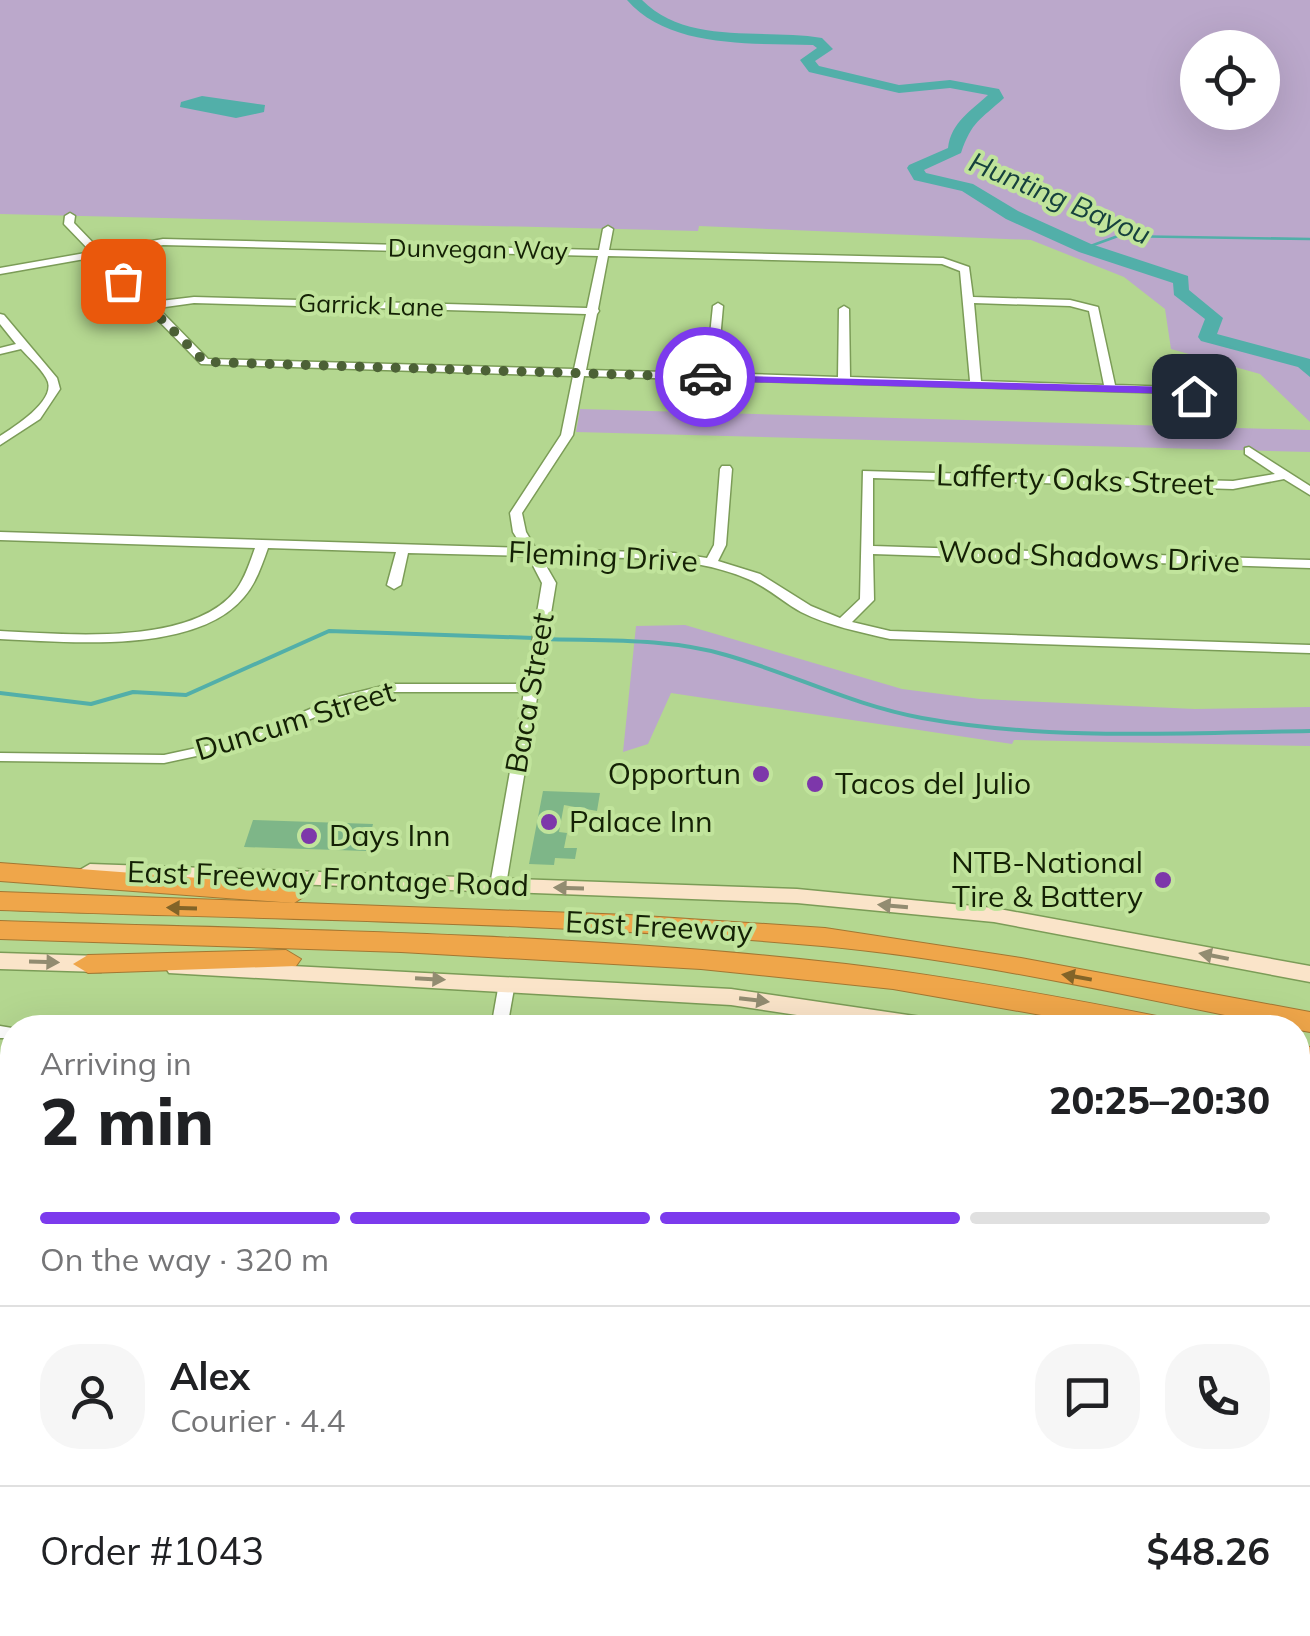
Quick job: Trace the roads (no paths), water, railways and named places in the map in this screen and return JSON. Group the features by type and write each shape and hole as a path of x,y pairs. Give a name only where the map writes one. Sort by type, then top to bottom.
{"highway":[{"path":"0,870 630,924"},
{"name":"East Freeway","path":"0,901 630,924 806,936 904,948 1272,1015"},
{"name":"East Freeway","path":"0,930 608,956 887,978 1094,1015"},
{"path":"88,964 608,956"}],"main road":[{"name":"East Freeway Frontage Road","path":"0,870 797,896 994,915 1310,974"},
{"path":"0,960 731,997 854,1015"}],"street":[{"path":"70,216 69,224 205,362 1183,392 1219,422"},
{"name":"Baca Street","path":"498,886 549,583 519,532 516,513 568,435 608,230"},
{"name":"Dunvegan Way","path":"0,270 163,242 606,252 958,264 965,269 969,300"},
{"name":"Garrick Lane","path":"148,306 194,300 594,310"},
{"path":"976,384 969,300 1070,302 1094,309 1110,388"},
{"path":"711,377 718,306"},
{"path":"844,309 844,381"},
{"path":"0,317 54,389 36,416 0,441"},
{"path":"0,351 24,345"},
{"path":"1249,451 1310,492"},
{"path":"712,562 720,545 726,469"},
{"name":"Lafferty Oaks Street","path":"868,550 867,474 1233,485 1282,476"},
{"name":"Fleming Drive","path":"0,536 635,554 712,562 755,577 806,609 842,624 890,634 1310,649"},
{"path":"0,635 133,636 197,620 234,600 252,574 263,544"},
{"path":"394,585 403,548"},
{"path":"842,624 867,600 868,550"},
{"name":"Wood Shadows Drive","path":"868,550 1310,564"},
{"name":"Duncum Street","path":"0,757 164,758 246,741 343,700 391,688 530,688"},
{"path":"501,1015 507,983"}],"water":[{"path":"202,96 265,105 264,112 236,118 180,107 181,102"}],"waterway":[{"name":"Hunting Bayou","path":"634,0 647,13 691,30 746,38 817,41 826,49 807,60 814,69 899,89 950,84 994,92 997,98 974,112 957,136 955,150 915,168 920,177 967,187 1012,215 1085,248 1182,280 1180,291 1214,318 1207,337 1305,363 1310,371"},
{"path":"1085,248 1118,236 1310,239"},
{"path":"0,693 91,704 133,692 186,695 329,631 534,638"},
{"path":"544,639 635,641 704,650 871,705 970,725 1115,734 1310,731"}],"place":[{"name":"Opportun","path":"761,774"},
{"name":"Tacos del Julio","path":"815,784"},
{"name":"Palace Inn","path":"549,822"},
{"name":"Days Inn","path":"309,836"},
{"name":"NTB-National Tire & Battery","path":"1163,880"}]}
